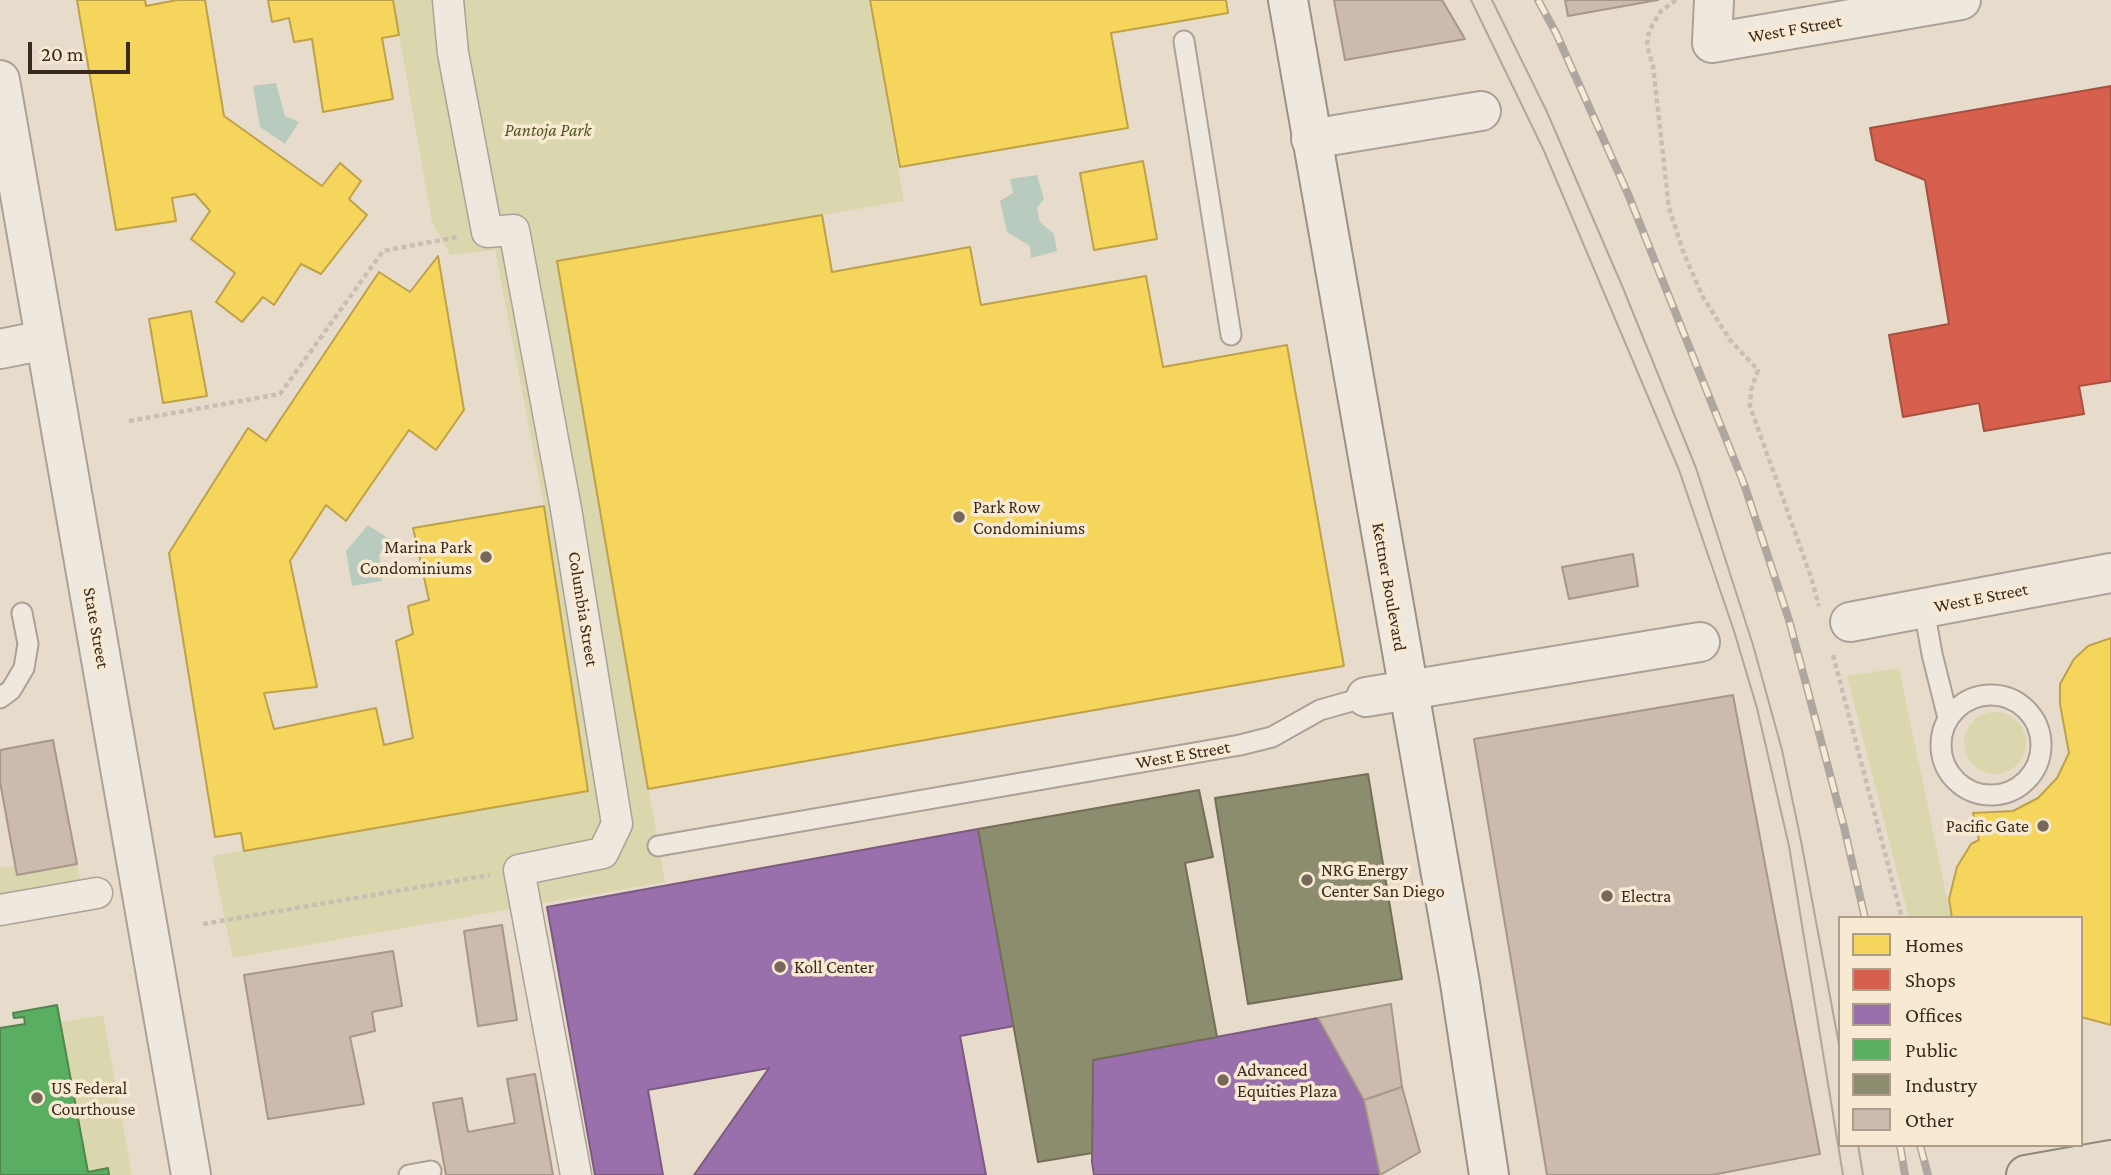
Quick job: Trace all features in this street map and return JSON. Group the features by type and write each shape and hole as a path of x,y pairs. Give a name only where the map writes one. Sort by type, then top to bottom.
{"main road":[{"path":"2026,1175 2111,1160"}],"street":[{"path":"448,0 453,53 487,232"},
{"name":"Kettner Boulevard","path":"1288,0 1457,970 1489,1175"},
{"name":"West F Street","path":"1714,0 1712,43 1961,0"},
{"name":"State Street","path":"0,80 191,1175"},
{"path":"1311,139 1481,111"},
{"name":"Columbia Street","path":"487,232 514,230 566,509 617,824 603,853 519,870"},
{"path":"0,349 45,340"},
{"name":"West E Street","path":"1834,628 2111,573"},
{"name":"West E Street","path":"1366,697 1700,642"},
{"path":"519,870 576,1175"},
{"path":"0,910 97,893"}],"lane":[{"path":"1184,41 1231,335"},
{"path":"1924,609 1948,718 1941,734 1941,752 1950,775 1963,788 1985,796 2002,795 2018,789 2031,777 2040,762 2040,729 2031,713 2017,702 2000,695 1979,696 1963,703 1948,718"},
{"path":"0,698 11,690 24,668 28,644 22,612"},
{"name":"West E Street","path":"658,846 1240,745 1272,737 1320,710 1366,697"},
{"path":"409,1175 431,1171"}],"path":[{"path":"1676,0 1661,11 1649,31 1647,45 1653,66 1669,208 1684,254 1703,297 1730,340 1758,370 1749,407 1811,577 1834,628 1902,916"},
{"path":"129,421 280,394 383,251 487,232"},
{"path":"203,924 519,870"}],"green space":[{"name":"Pantoja Park","path":"393,0 869,0 904,201 557,261 665,882 233,958 212,856 587,790 544,506 495,250 450,255 432,222"},
{"path":"1899,668 1951,916 1908,916 1847,676"},
{"path":"1989,712 2001,712 2017,721 2024,731 2024,755 2017,765 2001,774 1989,774 1978,769 1969,760 1964,749 1964,737 1969,726 1978,717"},
{"path":"77,864 81,885 0,899 0,868 15,865 18,875"},
{"path":"103,1015 132,1175 109,1175 107,1168 88,1172 61,1022"}],"shaded area":[{"path":"276,83 285,116 299,122 285,144 260,127 253,86"},
{"path":"1037,175 1044,199 1037,208 1040,222 1054,234 1057,251 1031,258 1030,246 1007,232 1000,201 1013,193 1010,179"},
{"path":"368,525 391,540 379,555 382,581 352,586 346,551"}],"building: Homes":[{"path":"77,0 145,0 146,6 177,0 205,0 224,116 322,186 340,163 361,181 349,199 367,215 321,274 301,264 274,305 263,297 242,322 216,302 235,273 191,239 210,211 195,194 172,198 176,221 116,230"},
{"path":"268,0 393,0 399,35 382,38 393,99 323,112 312,39 294,42 289,18 272,22"},
{"path":"870,0 1226,0 1228,13 1111,33 1128,128 900,167"},
{"path":"1143,161 1157,239 1094,250 1080,173"},
{"name":"Park Row Condominiums","path":"822,215 832,272 970,247 981,305 1146,276 1163,367 1287,345 1344,666 648,789 557,261"},
{"name":"Marina Park Condominiums","path":"438,256 464,410 436,450 409,430 346,521 326,505 290,561 317,687 264,693 274,729 376,708 384,745 413,738 396,641 413,634 408,606 429,600 413,528 544,506 588,791 244,851 241,833 215,837 169,553 248,428 266,441 379,272 410,292"},
{"path":"191,311 207,396 163,403 149,319"},
{"name":"Pacific Gate","path":"2111,638 2111,1025 2083,1018 2083,916 1952,916 1949,899 1957,867 1971,844 1979,840 1973,813 2013,811 2038,798 2057,778 2069,753 2060,704 2060,684 2074,659 2088,646"}],"building: Shops":[{"path":"2111,86 2111,381 2079,386 2084,414 1984,431 1979,403 1903,417 1889,335 1949,324 1925,180 1876,160 1870,128"},
{"name":"Electra","path":"1681,793 1711,969 1534,1000 1502,824"}],"building: Offices":[{"name":"Koll Center","path":"978,829 1014,1026 960,1036 986,1175 694,1175 769,1068 648,1090 663,1175 595,1175 547,907"},
{"name":"Advanced Equities Plaza","path":"1318,1018 1364,1100 1380,1175 1094,1175 1093,1060"}],"building: Public":[{"name":"US Federal Courthouse","path":"57,1005 88,1172 108,1168 109,1175 0,1175 0,1028 25,1024 24,1017 14,1018 13,1013"}],"building: Industry":[{"name":"NRG Energy Center San Diego","path":"1368,774 1402,979 1248,1004 1215,798"},
{"path":"1199,790 1213,857 1185,863 1217,1037 1093,1060 1092,1153 1038,1162 978,829"}],"building: Other":[{"path":"1334,0 1442,0 1465,39 1345,60"},
{"path":"1565,0 1658,0 1568,16"},
{"path":"1633,554 1638,586 1569,599 1562,567"},
{"path":"1733,695 1820,1154 1712,1175 1547,1175 1474,739"},
{"path":"53,740 77,864 17,875 0,782 0,750"},
{"path":"502,925 517,1020 478,1026 464,931"},
{"path":"393,951 402,1006 372,1012 375,1031 350,1037 364,1104 268,1119 244,975"},
{"path":"1391,1004 1402,1087 1364,1100 1318,1018"},
{"path":"535,1074 553,1175 446,1175 433,1103 462,1098 468,1132 515,1123 507,1079"},
{"path":"1402,1087 1420,1152 1380,1175 1364,1100"}],"tram line":[{"path":"1471,0 1544,151 1679,470 1734,631 1757,708 1789,846 1838,1145"},
{"path":"1492,0 1547,112 1623,288 1696,468 1753,645 1782,750 1838,1039"},
{"path":"1838,1147 1843,1175"},
{"path":"1858,1147 1863,1175"}],"railway":[{"path":"1538,0 1556,33 1628,194 1744,484 1789,620 1844,827 1865,916"},
{"path":"1900,1147 1905,1175"},
{"path":"1921,1147 1928,1175"}],"place":[{"name":"Park Row Condominiums","path":"959,517"},
{"name":"Marina Park Condominiums","path":"486,557"},
{"name":"Pacific Gate","path":"2043,826"},
{"name":"NRG Energy Center San Diego","path":"1307,880"},
{"name":"Electra","path":"1607,896"},
{"name":"Koll Center","path":"780,967"},
{"name":"Advanced Equities Plaza","path":"1223,1080"},
{"name":"US Federal Courthouse","path":"37,1098"}]}
